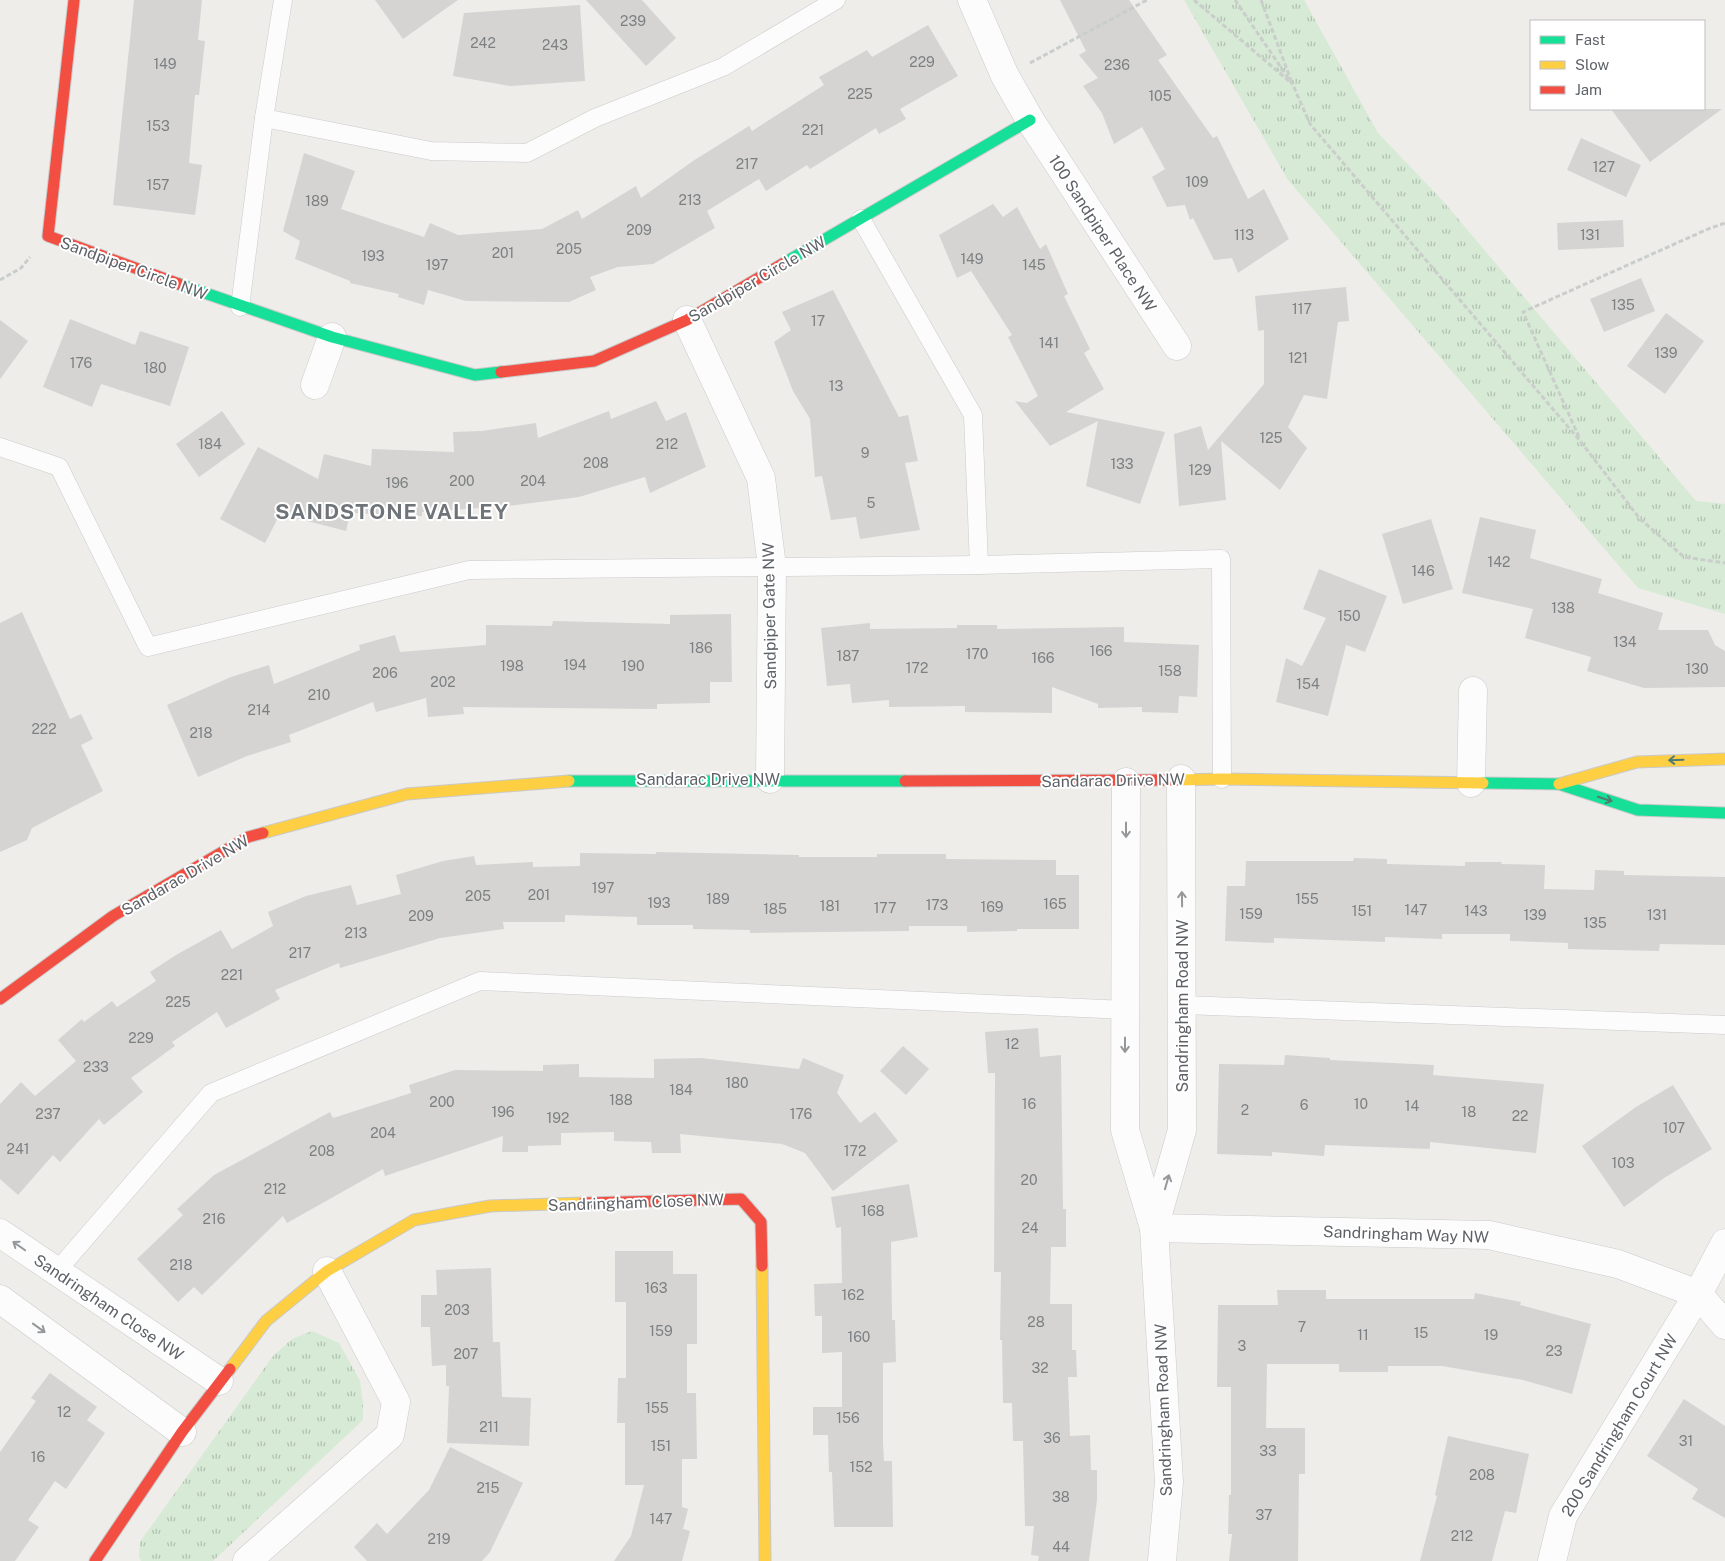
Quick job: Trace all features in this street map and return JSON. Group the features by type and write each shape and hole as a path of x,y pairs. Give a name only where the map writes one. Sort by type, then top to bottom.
{"street":[{"name":"Sandpiper Circle NW","path":"74,0 48,236 240,307 332,337 475,375 594,361 687,320 1030,120"},
{"path":"972,0 1005,76 1030,120"},
{"name":"100 Sandpiper Place NW","path":"1030,120 1177,346"},
{"name":"Sandpiper Gate NW","path":"687,320 761,478 772,567 770,779"},
{"path":"315,385 332,337"},
{"path":"1471,783 1473,691"},
{"name":"Sandarac Drive NW","path":"0,999 113,916 248,837 407,794 584,780 770,779 1126,782 1222,779 1559,784 1637,762 1725,759"},
{"name":"Sandringham Road NW","path":"1154,1228 1182,1130 1181,779"},
{"name":"Sandringham Road NW","path":"1126,782 1124,1130 1154,1228 1169,1482 1162,1561"},
{"name":"Sandarac Drive NW","path":"1559,784 1638,810 1725,813"},
{"name":"Sandringham Close NW","path":"95,1561 182,1432 266,1321 327,1271 414,1220 490,1206 741,1199 761,1222 765,1561"},
{"name":"Sandringham Way NW","path":"1154,1228 1490,1235 1618,1264 1698,1294 1725,1325"},
{"name":"Sandringham Close NW","path":"0,1233 219,1381"},
{"name":"200 Sandringham Court NW","path":"1552,1561 1563,1516 1698,1294 1725,1243"},
{"path":"247,1561 390,1435 396,1402 327,1271"},
{"path":"0,1299 182,1432"}],"lane":[{"path":"240,307 264,118 283,0"},
{"path":"264,118 431,151 528,153 595,118 724,67 836,0"},
{"path":"861,219 973,415 979,564"},
{"path":"0,447 59,467 148,646 469,570 1221,559 1222,779"},
{"path":"56,1272 211,1092 480,981 1126,1010"},
{"path":"1183,1005 1725,1025"}],"path":[{"path":"1005,76 1147,0"},
{"path":"1194,0 1294,85"},
{"path":"1235,0 1294,85"},
{"path":"1261,0 1310,124 1581,442 1640,520 1684,557 1725,563"},
{"path":"1581,442 1523,312 1708,229 1725,224"},
{"path":"0,280 21,268 48,236"}],"green space":[{"path":"1184,0 1304,0 1378,133 1443,201 1696,501 1725,504 1725,614 1638,588 1288,180"},
{"path":"312,1331 339,1343 360,1381 363,1420 213,1561 141,1561 139,1556 140,1542 273,1356 292,1339"}],"building":[{"path":"134,0 202,0 198,40 205,41 199,95 195,95 189,163 202,165 195,215 113,205"},
{"path":"375,0 458,0 403,39"},
{"path":"586,0 642,0 676,38 646,66"},
{"path":"1060,0 1129,0 1167,55 1158,60 1213,138 1217,136 1248,199 1264,189 1289,239 1238,273 1232,258 1214,260 1193,218 1190,220 1185,205 1167,207 1152,177 1165,169 1142,127 1114,144 1102,113 1083,86 1098,78 1079,55 1086,51"},
{"path":"580,5 585,81 510,86 453,76 464,13"},
{"path":"928,25 958,76 900,109 906,119 879,134 876,128 810,169 807,165 766,191 759,179 707,211 715,228 653,264 618,267 590,277 596,290 569,302 466,301 428,290 424,305 398,297 399,294 350,283 350,281 295,259 300,241 283,231 304,153 355,171 341,209 424,237 430,223 458,235 542,229 578,210 582,219 636,186 641,198 693,161 749,126 752,131 824,85 819,77 867,50 872,57"},
{"path":"1722,109 1650,162 1612,110"},
{"path":"1581,138 1641,165 1626,197 1567,170"},
{"path":"993,204 1003,217 1017,207 1040,249 1046,244 1068,294 1064,296 1090,349 1084,353 1104,389 1066,412 1165,432 1140,504 1086,486 1098,421 1050,446 1015,401 1027,403 1038,396 1008,337 1012,335 971,271 957,278 939,235"},
{"path":"1623,220 1624,247 1558,250 1557,223"},
{"path":"1641,278 1655,311 1604,332 1590,299"},
{"path":"1346,287 1349,321 1338,322 1327,399 1304,395 1288,427 1307,448 1280,490 1221,441 1226,500 1179,506 1174,434 1201,426 1208,450 1264,384 1264,330 1258,331 1255,296"},
{"path":"833,290 899,417 908,415 918,461 905,463 920,530 860,539 856,517 831,520 822,476 815,477 810,419 793,391 774,342 791,330 782,312"},
{"path":"1666,313 1704,341 1665,394 1627,366"},
{"path":"70,319 135,345 140,331 189,347 170,406 101,384 92,407 43,387"},
{"path":"0,320 28,341 0,379"},
{"path":"656,401 666,421 686,412 706,467 650,493 645,477 579,497 508,506 422,512 422,516 350,513 346,531 280,514 265,543 220,519 258,447 318,479 324,454 371,466 372,449 454,452 453,432 482,431 536,423 538,438 609,411 611,419"},
{"path":"222,411 245,444 199,477 176,444"},
{"path":"1480,517 1536,530 1530,558 1602,579 1598,593 1663,613 1658,630 1708,630 1715,645 1725,651 1725,687 1644,688 1587,671 1591,657 1525,638 1533,609 1462,593"},
{"path":"1431,519 1453,589 1403,604 1382,534"},
{"path":"1319,569 1387,596 1365,652 1346,645 1328,716 1276,702 1286,658 1302,666 1326,618 1303,609"},
{"path":"22,612 70,719 81,714 93,739 81,745 103,791 32,828 27,840 0,852 0,623"},
{"path":"731,614 732,682 710,682 710,703 657,704 657,709 463,707 464,714 428,717 426,698 376,712 373,702 289,735 291,742 247,756 198,777 167,705 231,677 269,665 274,684 360,650 359,645 395,635 400,652 486,645 486,625 552,626 553,621 670,624 670,615"},
{"path":"870,623 870,629 957,628 957,625 997,625 997,629 1124,627 1124,642 1199,645 1197,697 1179,696 1178,713 1142,712 1142,707 1098,708 1098,704 1052,687 1052,713 965,712 965,706 889,707 889,700 852,703 850,684 827,686 821,628"},
{"path":"656,852 799,855 799,857 877,857 877,854 946,854 946,859 1056,860 1056,875 1079,875 1079,929 1017,929 1017,931 967,932 967,926 909,926 909,931 750,933 750,930 693,929 693,925 637,925 637,917 565,915 565,922 503,922 504,929 440,938 340,968 339,963 275,990 280,999 226,1028 217,1012 172,1042 175,1046 131,1078 143,1092 104,1125 99,1119 60,1162 53,1155 18,1195 0,1179 0,1104 21,1082 35,1096 76,1061 58,1040 82,1019 84,1022 112,1001 117,1007 156,981 150,972 221,930 232,949 273,926 268,912 306,896 351,885 357,905 401,894 396,875 443,861 474,856 476,865 533,862 533,867 580,866 580,853 656,854"},
{"path":"1354,858 1387,859 1387,864 1465,866 1465,862 1502,862 1501,864 1545,865 1544,889 1594,890 1595,870 1624,871 1624,875 1725,877 1725,945 1660,944 1659,951 1568,949 1568,943 1510,941 1510,934 1442,934 1442,939 1385,937 1385,942 1274,938 1274,943 1225,941 1227,886 1245,886 1246,861 1353,861"},
{"path":"1038,1028 1040,1057 1061,1055 1063,1209 1066,1209 1066,1247 1051,1247 1050,1304 1072,1304 1072,1350 1076,1350 1077,1377 1068,1377 1070,1436 1090,1435 1091,1470 1097,1470 1097,1500 1089,1561 1038,1561 1039,1556 1031,1555 1034,1526 1025,1526 1023,1441 1013,1441 1012,1403 1003,1403 1002,1340 1000,1340 1001,1272 994,1272 995,1073 988,1073 985,1032"},
{"path":"903,1046 929,1069 906,1095 880,1071"},
{"path":"1285,1055 1330,1058 1330,1060 1434,1065 1433,1075 1544,1084 1536,1153 1430,1142 1430,1149 1325,1145 1324,1156 1272,1152 1272,1156 1217,1154 1219,1064 1284,1065"},
{"path":"701,1058 799,1069 803,1058 844,1075 837,1093 860,1123 875,1112 898,1141 833,1191 805,1153 782,1144 680,1134 681,1153 652,1153 651,1142 614,1141 614,1132 561,1133 561,1145 528,1146 528,1152 502,1152 503,1136 385,1176 383,1169 287,1223 283,1216 202,1295 194,1287 178,1302 137,1259 183,1215 177,1209 214,1175 330,1112 333,1118 411,1093 409,1085 455,1070 543,1071 543,1065 579,1064 579,1077 654,1078 654,1059"},
{"path":"1673,1085 1712,1149 1664,1178 1624,1207 1582,1146 1636,1107"},
{"path":"909,1184 918,1237 891,1242 892,1320 895,1320 896,1362 883,1363 884,1461 892,1461 893,1527 834,1527 832,1472 829,1472 828,1435 813,1435 813,1407 842,1407 842,1352 822,1353 822,1316 815,1316 814,1284 842,1283 841,1227 836,1228 831,1197"},
{"path":"615,1251 673,1251 673,1274 697,1274 697,1344 687,1344 687,1393 696,1393 697,1459 682,1459 682,1507 688,1509 683,1529 690,1531 682,1561 614,1561 631,1536 644,1485 625,1485 625,1423 617,1423 618,1378 626,1378 626,1302 615,1302"},
{"path":"491,1268 493,1342 500,1342 502,1397 531,1398 529,1446 447,1443 449,1386 446,1386 446,1365 432,1366 430,1327 421,1327 421,1295 437,1295 436,1270"},
{"path":"1277,1290 1326,1290 1326,1299 1474,1299 1475,1293 1521,1302 1520,1305 1591,1324 1572,1394 1523,1380 1442,1366 1388,1366 1388,1372 1339,1372 1339,1364 1267,1364 1266,1428 1305,1428 1305,1474 1299,1474 1298,1561 1229,1561 1232,1534 1228,1534 1229,1495 1231,1495 1231,1387 1217,1387 1218,1305 1278,1305"},
{"path":"50,1373 97,1407 87,1420 105,1433 66,1489 55,1481 28,1520 39,1527 15,1561 0,1561 0,1452 36,1401 31,1398"},
{"path":"1684,1399 1725,1426 1725,1518 1692,1499 1698,1489 1647,1456"},
{"path":"1448,1436 1529,1454 1516,1513 1505,1511 1492,1561 1420,1561 1437,1496 1435,1495"},
{"path":"450,1447 523,1483 490,1552 482,1561 367,1561 354,1547 377,1523 387,1534 429,1490"}],"traffic: fast":[{"path":"784,263 1030,120"},
{"path":"179,284 332,337 475,375 501,372"},
{"path":"569,781 905,781"},
{"path":"1483,783 1559,784 1638,810 1725,813"}],"traffic: slow":[{"path":"1559,784 1637,762 1725,759"},
{"path":"1178,780 1483,783"},
{"path":"263,833 407,794 569,781"},
{"path":"230,1369 266,1321 327,1271 414,1220 490,1206 583,1203"},
{"path":"762,1266 765,1561"}],"traffic: jam":[{"path":"74,0 48,236 179,284"},
{"path":"501,372 594,361 687,320 784,263"},
{"path":"905,781 1178,780"},
{"path":"0,999 113,916 248,837 263,833"},
{"path":"583,1203 741,1199 761,1222 762,1266"},
{"path":"95,1561 182,1432 230,1369"}],"district":[{"name":"SANDSTONE VALLEY","path":"392,512"}]}
